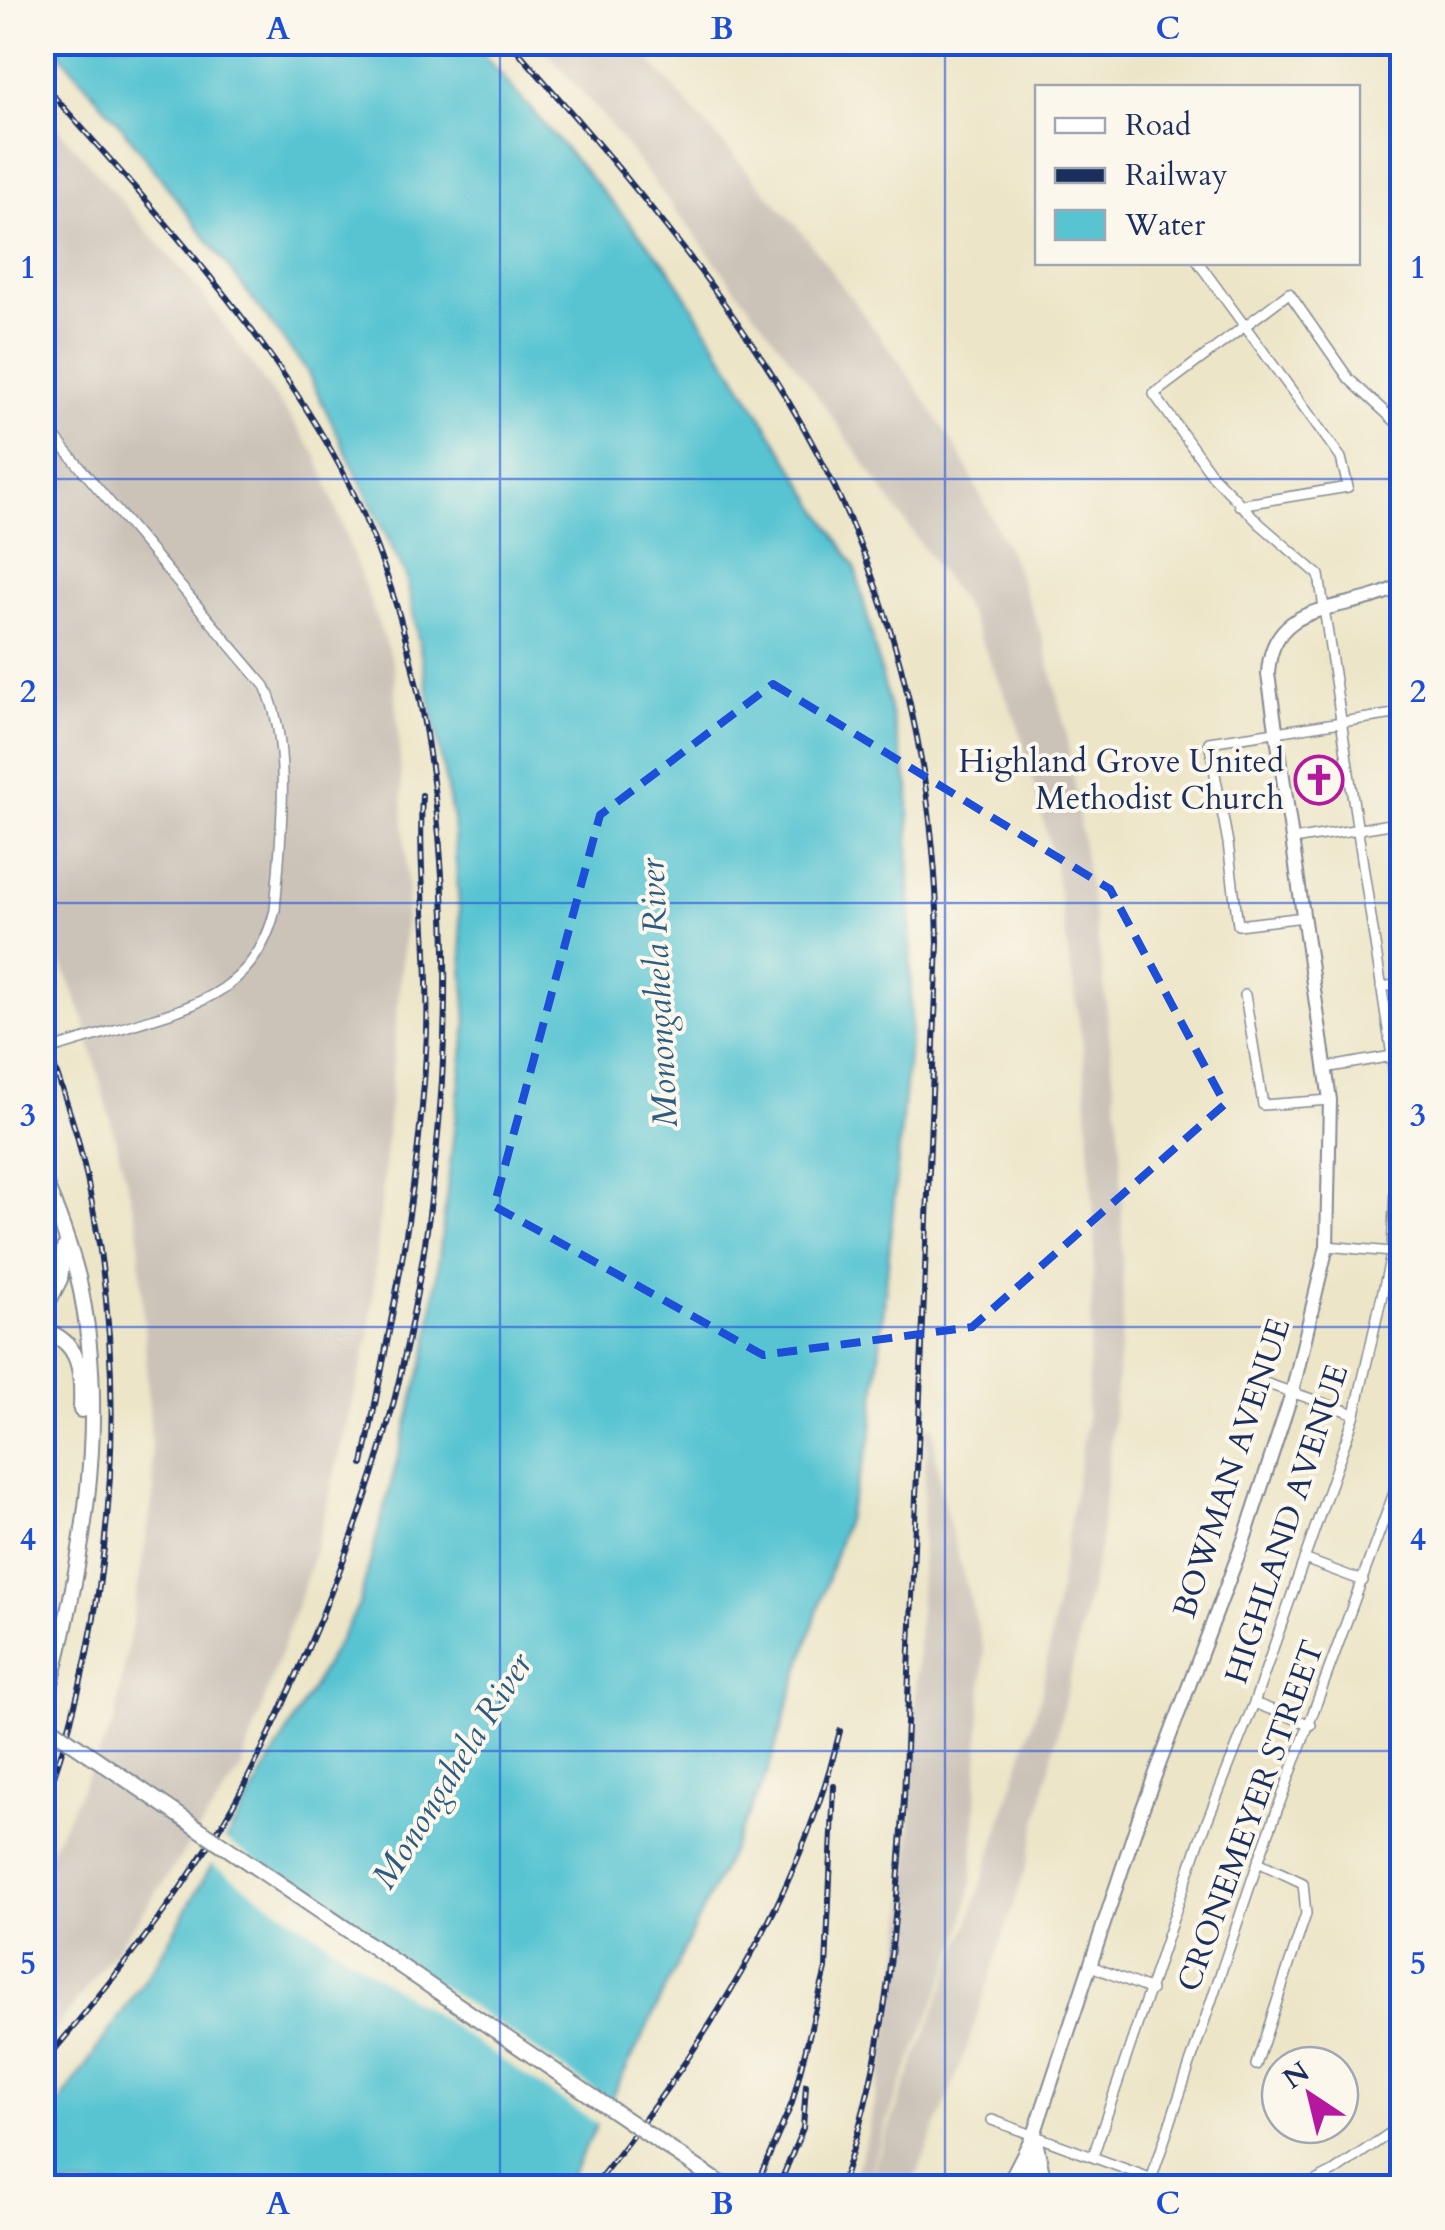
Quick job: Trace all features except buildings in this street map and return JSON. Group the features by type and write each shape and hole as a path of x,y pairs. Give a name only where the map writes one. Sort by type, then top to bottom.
{"main road":[{"path":"1400,429 1398,386 1402,366"},
{"name":"BOWMAN AVENUE","path":"1034,2135 1139,1818 1244,1537 1292,1393 1327,1246 1330,1100 1268,674 1271,648 1285,626 1326,609 1386,593 1402,584"},
{"path":"42,1175 62,1222 78,1277 92,1379 90,1461 80,1549 60,1654 42,1720 727,2188"},
{"path":"42,1316 60,1279 65,1258 62,1222"},
{"path":"42,1330 60,1335 72,1348 82,1391 81,1455 73,1534 54,1644 42,1686"},
{"path":"42,1734 712,2188"},
{"path":"1007,2188 1034,2135"},
{"path":"1028,2188 1034,2135"},
{"path":"1034,2135 1045,2188"}],"street":[{"path":"1200,265 1341,458 1348,487 1240,504"},
{"path":"1244,326 1288,293 1350,378 1400,429"},
{"name":"HIGHLAND AVENUE","path":"1093,2156 1200,1839 1254,1703 1355,1414 1397,1252 1398,1126 1392,1056 1319,575 1240,504 1186,442 1154,394 1244,326"},
{"path":"42,422 266,686 276,710 282,743 275,910 269,935 258,956 241,976 193,1006 42,1052"},
{"path":"1304,917 1238,925 1209,742 1402,718 1396,675"},
{"path":"1293,840 1402,822"},
{"path":"1381,987 1402,984"},
{"path":"1245,995 1263,1105 1330,1100"},
{"path":"1326,1068 1402,1051"},
{"path":"1327,1246 1397,1252"},
{"path":"1258,1381 1355,1414"},
{"name":"CRONEMEYER STREET","path":"1151,2180 1258,1862 1402,1470"},
{"path":"1304,1560 1363,1581"},
{"path":"1254,1703 1311,1725"},
{"path":"1256,2065 1306,1914 1303,1882 1258,1862"},
{"path":"1091,1966 1151,1990"},
{"path":"992,2120 1177,2188"},
{"path":"1301,2188 1333,2172 1402,2125"}],"highlighted area":[{"path":"773,684 1110,889 1225,1104 972,1327 763,1355 494,1206 600,815"}],"shaded area":[{"path":"539,43 634,43 804,235 906,371 960,454 1011,556 1044,641 1066,733 1104,982 1121,1150 1123,1321 1100,1544 1029,1858 962,2062 912,2187 866,2187 970,1920 1042,1691 1086,1423 1095,1234 1083,1045 1053,857 1018,725 970,615 808,382 606,120"},
{"path":"42,110 199,290 316,454 394,666 408,889 370,1333 315,1552 241,1769 136,1922 43,2046 43,1865 115,1721 154,1492 138,1225 83,1016 43,914"},
{"path":"927,1426 933,1426 941,1493 984,1650 972,1885 960,1939 865,2187 850,2187 868,2134 884,2060 908,1884"}],"water":[{"name":"Monongahela River","path":"51,43 473,43 668,267 855,567 909,787 911,1024 871,1439 766,1777 639,2044 573,2171 560,2187 43,2187 42,2129 155,1965 358,1607 429,1342 467,1022 453,820 406,576 307,371 122,127"}],"pier":[{"path":"221,1837 614,2103 601,2127 208,1861"}],"railway":[{"path":"510,42 676,240 787,398 846,512 870,570 907,691 920,753 929,815 938,942 904,1799 892,1947 878,2045 840,2188"},
{"path":"42,83 167,225 249,327 287,379 350,486 390,586 418,694 436,807 444,925 444,1043 436,1159 421,1271 400,1376 358,1521 300,1667 258,1758 213,1839 159,1918 42,2065"},
{"path":"363,1464 404,1250 424,1087 427,1002 422,795"},
{"path":"42,1031 78,1140 95,1222 107,1307 111,1392 110,1478 102,1563 88,1647 68,1730 42,1810"},
{"path":"592,2188 671,2083 741,1973 799,1856 840,1731"},
{"path":"755,2188 792,2103 826,1969 834,1786"},
{"path":"778,2188 803,2128 806,2085"}],"place":[{"name":"Highland Grove United Methodist Church","path":"1319,780"}]}
